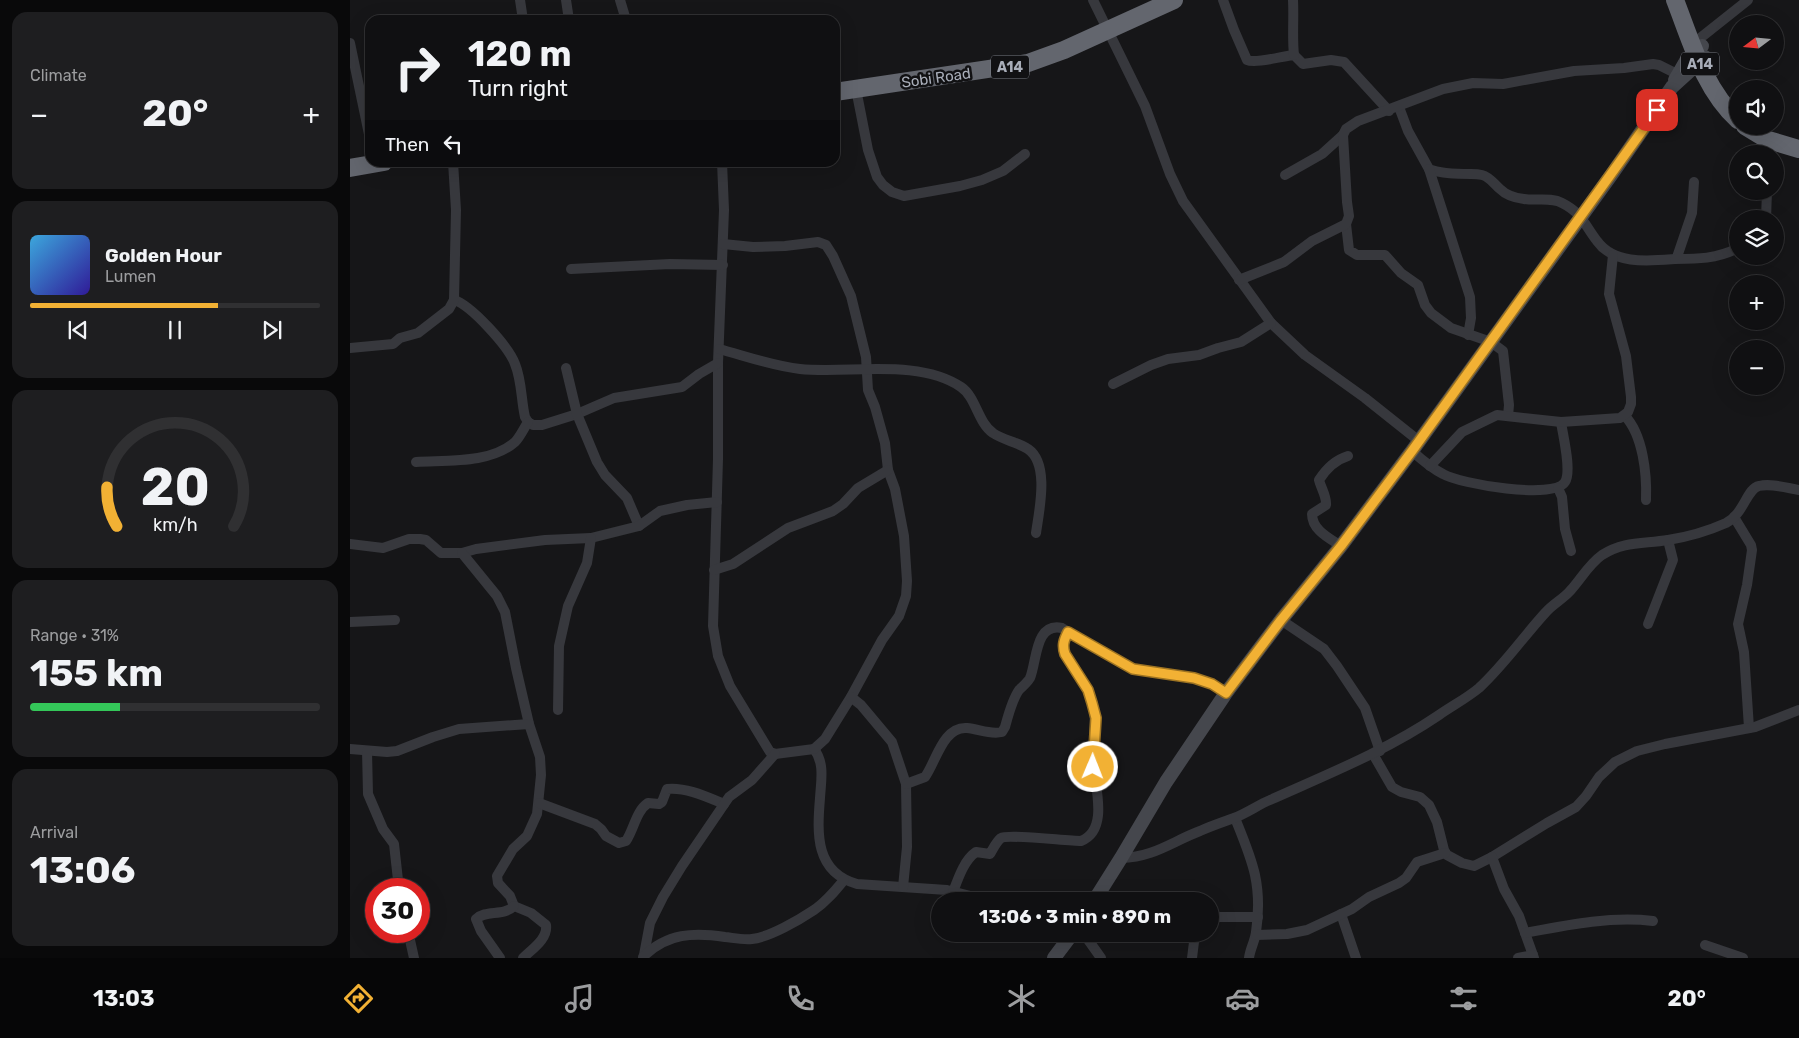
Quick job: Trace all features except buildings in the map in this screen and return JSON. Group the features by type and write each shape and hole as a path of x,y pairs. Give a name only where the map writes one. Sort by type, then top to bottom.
{"highway":[{"name":"Sobi Road","path":"840,91 1028,63 1064,50 1174,0"},
{"name":"A14","path":"1675,0 1700,51 1729,100"},
{"name":"A14","path":"1685,0 1700,51 1718,98 1729,112"},
{"path":"1760,135 1768,140 1789,147"},
{"path":"1773,135 1789,147"},
{"path":"350,168 365,165"}],"street":[{"path":"520,0 522,15"},
{"path":"566,0 568,15"},
{"path":"620,0 624,15"},
{"path":"1093,0 1145,106 1170,174 1183,201 1271,324 1305,356 1365,398 1416,446 1430,466 1444,475 1484,486 1520,490 1558,488 1565,483 1568,468 1562,422"},
{"path":"1223,0 1247,60 1254,62 1294,55"},
{"path":"1293,0 1294,25 1292,43 1294,55 1303,64 1331,60 1344,62 1389,111"},
{"path":"1100,892 1166,782 1226,693 1281,620 1341,546 1416,446 1672,88 1700,51 1748,0"},
{"path":"350,43 365,115"},
{"path":"1672,88 1677,74 1686,61 1700,51"},
{"path":"1285,175 1322,154 1343,135 1346,129 1358,121 1389,111 1443,89 1472,83 1503,84 1574,71 1653,64 1659,64 1677,74"},
{"path":"856,89 868,150 877,177 892,192 904,196 975,182 1003,171 1025,154"},
{"path":"1399,107 1408,131 1430,169 1470,297 1471,318 1468,335"},
{"path":"1343,135 1349,216 1346,224 1349,250 1358,255 1387,256 1418,285 1425,305 1431,313 1451,328 1491,342 1504,352 1509,405 1508,416"},
{"path":"350,348 393,344 400,338 418,333 448,309 454,300 456,210 453,167"},
{"path":"722,167 723,265 718,363 718,459 713,626 718,656 730,686 770,752 775,754 814,749 825,739 851,697 882,640 898,616 906,596 904,536 895,489 888,470 885,444 875,407 868,390 866,357 851,296 833,256 826,245 818,242 753,247 723,244"},
{"path":"1430,169 1452,173 1480,174 1488,177 1505,193 1524,199 1555,200 1561,202 1582,216 1597,242 1603,248 1622,258 1641,260 1710,258 1729,252"},
{"path":"1675,259 1692,213 1694,182"},
{"path":"1239,280 1284,262 1312,241 1346,224"},
{"path":"1430,466 1462,432 1497,415 1562,422 1625,416 1631,404 1626,356 1609,294 1614,255"},
{"path":"572,270 670,264 723,265"},
{"path":"454,300 460,302 486,324 506,348 515,363 521,384 525,418 533,425 542,425 577,414 614,398 682,387 718,363"},
{"path":"1113,384 1160,362 1199,355 1241,342 1271,324"},
{"path":"719,349 800,369 904,370 942,377 963,388 993,433 1030,450 1038,464 1042,482 1036,533"},
{"path":"566,368 577,414 597,462 605,475 627,498 639,526"},
{"path":"1625,416 1631,422 1634,429 1644,464 1647,481 1646,500"},
{"path":"416,462 486,456 515,442 528,422"},
{"path":"1341,546 1320,532 1314,523 1312,514 1326,505 1326,499 1319,480 1322,475 1337,460 1348,456"},
{"path":"714,570 733,564 788,528 833,511 843,504 858,488 888,470"},
{"path":"1121,858 1138,857 1158,851 1198,831 1235,818 1268,801 1376,753 1411,734 1478,689 1510,657 1546,612 1568,593 1591,564 1612,549 1625,544 1668,540 1700,532 1727,522 1739,514 1751,490 1757,486 1766,485 1799,490"},
{"path":"1558,488 1562,497 1571,551"},
{"path":"350,544 383,548 409,539 420,539 426,540 441,553 462,553 476,549 545,540 591,538 639,526 660,511 687,504 717,502"},
{"path":"1734,517 1751,545 1752,550 1747,585 1738,624 1744,652 1749,728"},
{"path":"558,710 559,646 568,606 587,563 591,538"},
{"path":"1648,624 1673,560 1668,540"},
{"path":"462,553 497,596 506,612 529,724 540,756 541,775 537,814 527,836 513,848 497,876 498,883 510,896 514,906 531,913 546,926 547,932 544,937 523,958"},
{"path":"350,622 395,620"},
{"path":"1281,620 1324,649 1337,666 1365,708 1376,753 1392,787 1401,792 1420,797 1429,805 1437,822 1445,853"},
{"path":"906,784 925,777 942,746 954,732 961,728 985,732 1002,732 1018,692 1030,678 1039,642 1047,630 1052,627 1062,628 1133,669 1194,678 1212,684 1226,693"},
{"path":"814,749 818,754 822,767 819,828 821,850 826,864 844,880 873,886 953,892 959,875 970,856 976,852 990,854 995,844 1003,837 1014,836 1081,841 1087,838 1098,816 1099,804 1093,767 1096,718 1088,690 1063,648 1063,642 1068,632"},
{"path":"851,697 861,705 892,742 906,784 908,808 907,847 903,887"},
{"path":"1256,934 1296,933 1341,914 1369,897 1399,883 1406,878 1417,862 1445,853 1468,865 1474,866 1492,857 1547,822 1576,807 1599,777 1614,762 1637,751 1749,728 1799,710"},
{"path":"350,749 397,751 433,736 459,729 529,724"},
{"path":"367,751 368,794 383,829 394,844 398,878"},
{"path":"643,956 650,923 663,897 729,797 752,780 775,754"},
{"path":"539,803 595,824 606,836 618,843 626,841 632,833 642,807 648,803 659,804 662,802 667,789 677,789 703,795 724,804"},
{"path":"1235,818 1254,869 1259,903 1256,934 1248,958"},
{"path":"1492,857 1525,933 1533,957 1518,958"},
{"path":"643,956 670,939 689,934 706,934 743,939 763,936 815,910 844,880"},
{"path":"500,958 481,931 476,920 484,914 503,913 514,906"},
{"path":"1341,914 1356,958"},
{"path":"1219,917 1258,916"},
{"path":"1525,933 1602,920 1653,921"},
{"path":"1054,958 1066,942"},
{"path":"1090,942 1102,958"},
{"path":"1192,958 1194,942"},
{"path":"411,943 414,958"},
{"path":"1705,945 1743,958"}],"route":[{"path":"1093,767 1093,742 1096,718 1088,690 1063,648 1063,642 1068,632 1133,669 1171,673 1194,678 1212,684 1226,693 1281,620 1341,546 1419,442 1657,110"}]}
